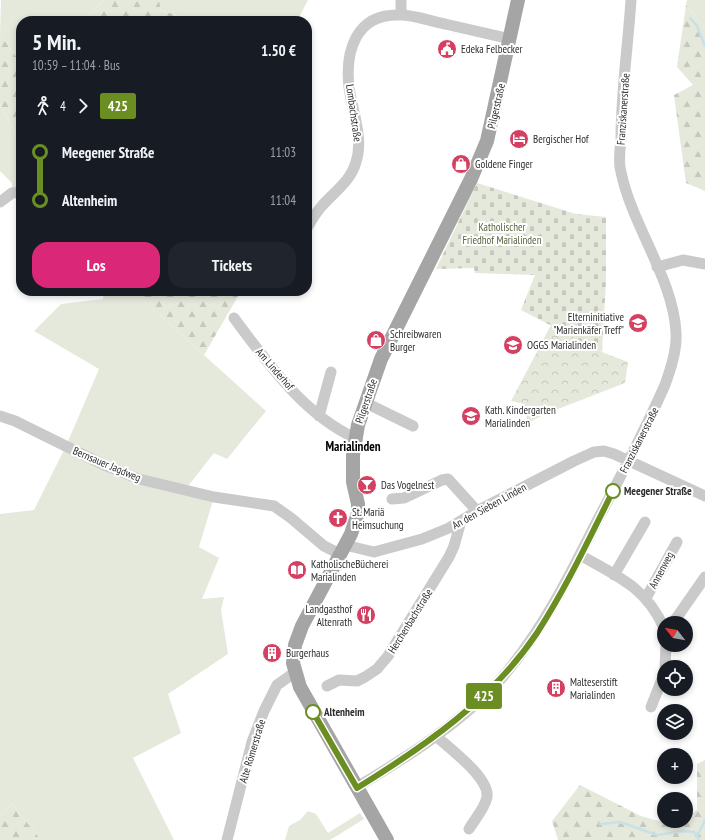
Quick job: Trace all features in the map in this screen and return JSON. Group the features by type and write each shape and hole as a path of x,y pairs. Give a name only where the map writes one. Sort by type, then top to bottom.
{"main road":[{"name":"Pilgerstraße","path":"387,840 313,712 294,672 294,653 298,638 343,549 358,513 353,471 354,438 381,359 481,158 496,108 518,0"}],"street":[{"path":"401,0 401,15"},
{"name":"Franziskanerstraße","path":"357,788 436,736 476,704 499,681 522,654 537,632 580,556 665,385 674,354 676,332 672,309 657,267 632,211 620,171 621,119 631,0"},
{"name":"Lombachstraße","path":"312,220 320,208 347,180 356,163 358,153 358,132 348,74 349,60 354,38 362,28 376,19 401,15 510,39"},
{"path":"0,202 12,193 16,193"},
{"path":"657,267 683,260 705,264"},
{"name":"Am Linderhof","path":"234,318 266,361 319,416 336,429 354,438"},
{"path":"319,416 331,372"},
{"path":"366,403 413,426"},
{"name":"Bernsauer Jagdweg","path":"0,416 15,421 104,465 138,478 214,497 274,506 324,546 343,549"},
{"name":"An den Sieben Linden","path":"343,549 374,552 422,539 461,521 477,511 594,452 604,451 614,454 628,462"},
{"path":"628,462 705,496"},
{"path":"392,499 404,498 442,480 448,479 477,511"},
{"name":"Herchenbachstraße","path":"327,686 339,680 357,681 377,669 388,656 449,557 454,546 461,521"},
{"path":"614,575 645,522"},
{"name":"Annenweg","path":"646,598 676,542"},
{"path":"580,556 614,575 646,598 659,616"},
{"path":"678,616 705,577"},
{"name":"Alte Römerstraße","path":"227,840 252,742 264,711 277,685 294,672"},
{"path":"651,707 657,692"},
{"path":"436,736 480,778 486,787 487,795 485,804 469,829"}],"green space":[{"path":"1,0 104,0 87,16 16,16 16,56 0,34"},
{"path":"104,0 159,0 161,10 180,16 87,16"},
{"path":"159,0 308,0 300,16 180,16 161,10"},
{"path":"687,0 705,0 705,29 686,5"},
{"path":"686,5 705,29 705,191 686,183 674,95 693,85 677,67"},
{"path":"0,34 16,56 16,133 0,105"},
{"path":"0,105 16,133 16,189 12,193 12,183 0,171"},
{"name":"Katholischer Friedhof Marialinden","path":"477,183 576,214 606,217 606,281 602,352 521,310 535,275 475,273 474,268 436,269"},
{"path":"103,296 139,296 266,411 227,459 214,453 185,490 214,497 199,547 219,558 202,599 224,597 221,610 228,654 168,694 181,733 133,758 174,840 41,840 12,804 0,815 0,514 34,510 66,446 99,369 34,331 61,304 103,299"},
{"path":"139,296 238,296 204,355"},
{"path":"551,325 602,352 628,362 625,383 545,414 528,423 524,404 511,401"},
{"path":"705,760 705,840 558,840 552,821 580,785 641,816 657,821 657,828 693,828 693,813 697,810 697,764"},
{"path":"12,804 41,840 0,840 0,815"},
{"path":"308,811 316,814 328,833 360,813 364,819 330,840 285,840 289,826 300,820"}],"waterway":[{"path":"690,18 697,26 705,46"},
{"path":"697,837 705,820"},
{"path":"600,824 620,822 657,835 683,831 694,832 699,840"}],"bus line":[{"name":"425","path":"313,712 357,788 436,736 476,704 499,681 522,654 557,599 613,491"}],"place":[{"name":"Edeka Felbecker","path":"447,49"},
{"name":"Bergischer Hof","path":"519,139"},
{"name":"Goldene Finger","path":"461,164"},
{"name":"Elterninitiative \"Marienkäfer Treff\"","path":"638,323"},
{"name":"Schreibwaren Burger","path":"376,340"},
{"name":"OGGS Marialinden","path":"513,345"},
{"name":"Kath. Kindergarten Marialinden","path":"471,416"},
{"name":"Das Vogelnest","path":"367,485"},
{"name":"Meegener Straße","path":"613,491"},
{"name":"St. Mariä Heimsuchung","path":"338,518"},
{"name":"KatholischeBücherei Marialinden","path":"297,570"},
{"name":"Landgasthof Altenrath","path":"366,615"},
{"name":"Burgerhaus","path":"272,653"},
{"name":"Malteserstift Marialinden","path":"556,688"},
{"name":"Altenheim","path":"313,712"}],"district":[{"name":"Marialinden","path":"353,446"}]}
